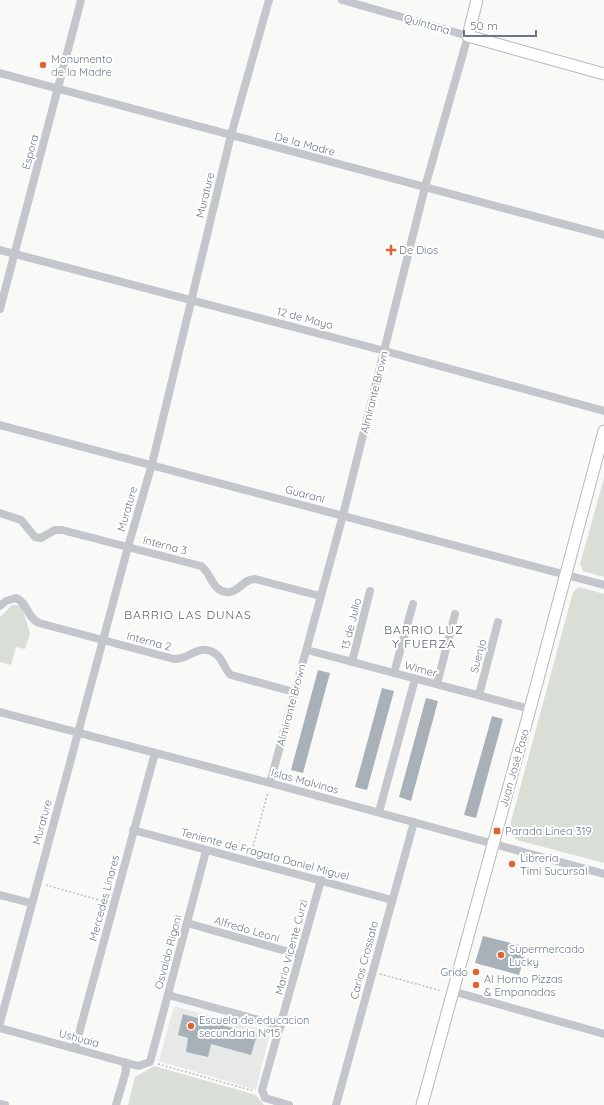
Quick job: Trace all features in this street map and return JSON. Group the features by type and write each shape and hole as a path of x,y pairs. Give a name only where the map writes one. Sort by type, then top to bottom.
{"main road":[{"name":"Almirante Brown","path":"468,36 477,0"},
{"name":"Quintana","path":"468,36 604,74"},
{"name":"Juan José Paso","path":"422,1105 604,431"}],"street":[{"name":"Espora","path":"0,309 81,0"},
{"name":"Murature","path":"0,1023 31,903 152,464 190,299 231,135 269,0"},
{"name":"Quintana","path":"342,0 468,36"},
{"name":"Almirante Brown","path":"270,783 343,515 426,187 468,36"},
{"name":"De la Madre","path":"0,74 604,235"},
{"name":"12 de Mayo","path":"0,250 190,299 604,411"},
{"name":"Guaraní","path":"0,425 152,464 604,585"},
{"name":"Interna 3","path":"0,513 22,520 35,537 41,538 58,529 201,566 207,571 213,584 225,592 235,590 246,581 255,579 320,596"},
{"name":"13 de Julio","path":"352,662 370,591"},
{"name":"Interna 2","path":"0,606 6,601 16,598 24,604 34,621 174,659 184,658 196,651 209,651 216,654 231,675 294,692"},
{"path":"394,673 413,604"},
{"path":"437,684 455,614"},
{"name":"Suenjo","path":"479,695 498,622"},
{"name":"Wimer","path":"307,650 530,709"},
{"path":"379,812 415,679"},
{"name":"Islas Malvinas","path":"0,712 379,812 604,874"},
{"name":"Mercedes Linares","path":"75,1048 155,753"},
{"name":"Carlos Crossato","path":"336,1105 414,822"},
{"name":"Teniente de Fragata Daniel Miguel","path":"133,830 206,851 321,880 392,900"},
{"name":"Osvaldo Rigoni","path":"151,1061 206,851"},
{"name":"Mario Vicente Curzi","path":"263,1092 321,880"},
{"path":"0,895 31,903"},
{"name":"Alfredo Leoni","path":"187,923 300,955"},
{"path":"452,992 604,1034"},
{"path":"168,995 281,1026"},
{"name":"Ushuaia","path":"0,1028 138,1066 151,1061"},
{"path":"116,1105 126,1071 125,1062"},
{"path":"263,1092 265,1098 277,1104 289,1105"},
{"path":"0,1104 5,1105"}],"path":[{"path":"249,862 270,783"},
{"path":"37,882 114,904"},
{"path":"373,972 452,992"},
{"path":"151,1061 263,1092"}],"shaded area":[{"path":"604,478 604,577 583,571 580,564"},
{"path":"579,587 604,594 604,863 517,840 509,829 573,592"},
{"path":"12,605 22,607 30,633 25,649 16,647 11,665 0,662 0,617"},
{"path":"174,1006 270,1032 256,1090 159,1061"},
{"path":"154,1066 256,1095 264,1105 128,1105 135,1077"}],"building":[{"path":"318,670 330,673 303,773 291,770"},
{"path":"382,688 394,691 367,790 355,787"},
{"path":"426,698 438,701 411,801 399,797"},
{"path":"492,716 503,719 476,818 464,815"},
{"name":"Supermercado Lucky","path":"483,936 527,947 519,975 475,963"},
{"path":"183,1014 257,1035 251,1055 211,1044 208,1057 186,1052 188,1038 178,1035"}],"place":[{"name":"Monumento de la Madre","path":"43,65"},
{"name":"De Dios","path":"391,250"},
{"name":"Parada Linea 319","path":"497,831"},
{"name":"Librería Timi Sucursal","path":"512,864"},
{"name":"Supermercado Lucky","path":"501,955"},
{"name":"Grido","path":"476,972"},
{"name":"Al Horno Pizzas & Empanadas","path":"476,985"},
{"name":"Escuela de educacion secundaria Nº15","path":"191,1026"}],"district":[{"name":"BARRIO LAS DUNAS","path":"188,614"},
{"name":"BARRIO LUZ Y FUERZA","path":"424,636"}]}
